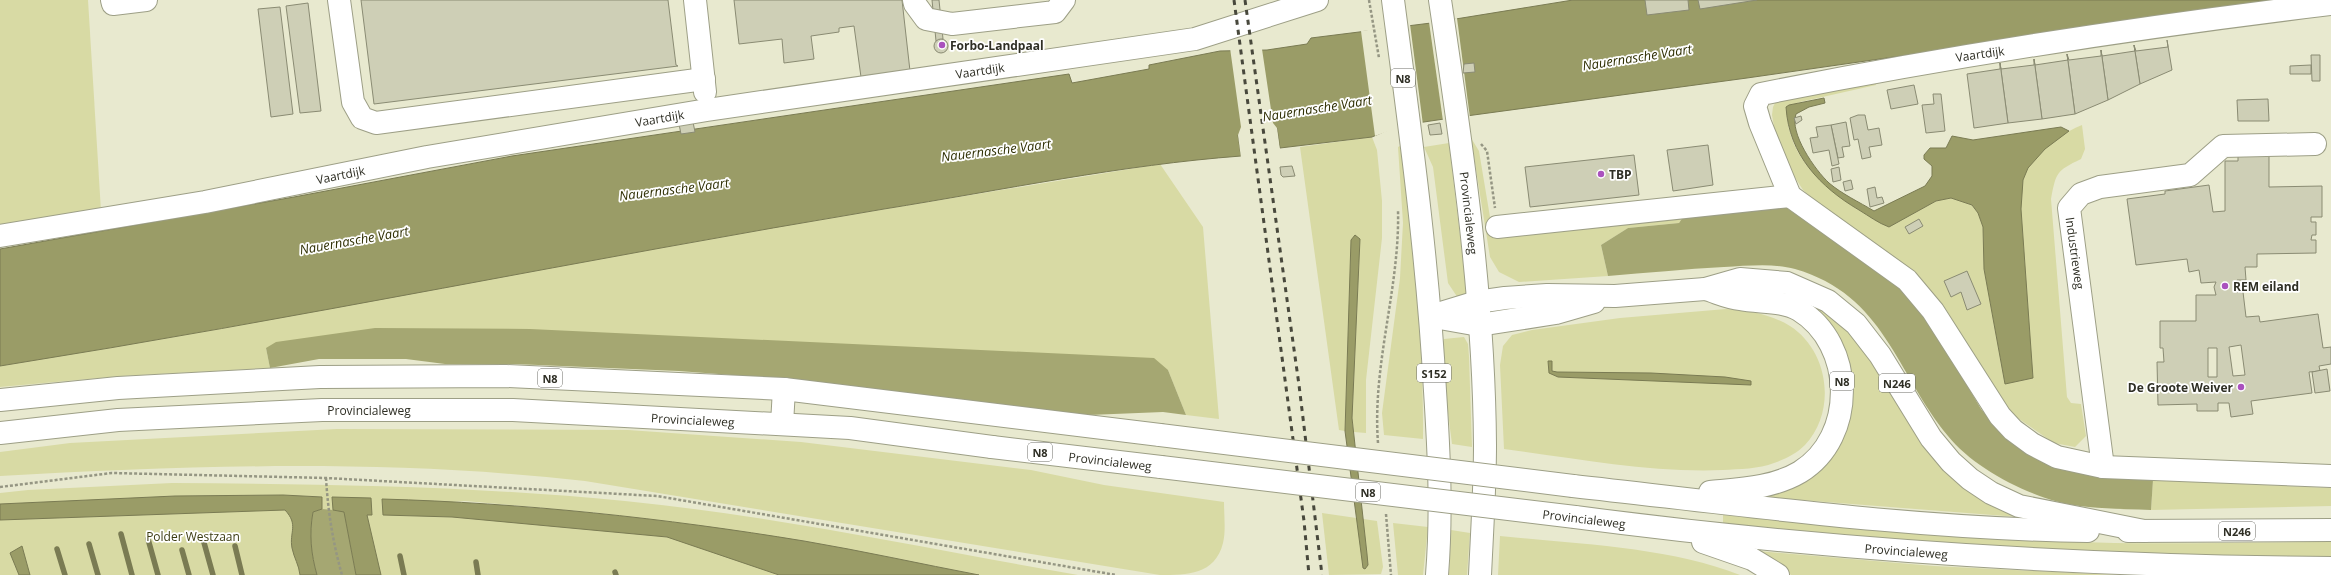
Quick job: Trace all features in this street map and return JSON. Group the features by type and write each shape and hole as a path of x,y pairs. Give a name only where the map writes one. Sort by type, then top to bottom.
{"main road":[{"path":"112,0 113,4 146,0"},
{"path":"339,0 353,102 362,118 376,123 704,79"},
{"path":"695,0 707,110"},
{"path":"914,0 914,4 926,19 952,24 1055,12 1064,0"},
{"name":"Vaartdijk","path":"0,236 205,202 427,157 707,110 1195,39 1317,0"},
{"name":"N8","path":"1393,0 1410,131 1431,316"},
{"name":"Vaartdijk","path":"2103,467 2058,457 2032,444 2013,430 2000,416 1988,399 1933,311 1907,280 1790,196 1760,124 1755,106 1761,94 1898,66 2331,4"},
{"name":"Provincialeweg","path":"1442,10 1458,125 1479,325 1485,444 1480,575"},
{"name":"Industrieweg","path":"2103,467 2069,208 2081,194 2100,187 2190,175 2223,146 2315,144"},
{"path":"1497,227 1790,196"},
{"name":"N246","path":"1705,289 1740,279 1787,283 1828,301 1856,324 1868,338 1931,438 1951,462 1970,479 1991,493 2019,506 2144,531"},
{"name":"N8","path":"0,400 118,388 320,377 506,376 784,389 1665,496 1761,487 1784,480 1802,471 1821,453 1833,435 1840,414 1843,389 1839,362 1826,335 1813,320 1798,309 1783,304 1739,299 1705,289 1614,296 1547,295 1477,302 1431,316"},
{"name":"N8","path":"1431,316 1479,325 1556,313 1614,296"},
{"name":"S152","path":"1431,316 1440,477 1437,575"},
{"path":"782,424 784,389"},
{"name":"Provincialeweg","path":"0,433 118,420 330,410 513,410 782,424 850,428 992,447 1668,529 1799,543 1954,556 2213,567 2331,568"},
{"path":"2103,467 2331,476"},
{"name":"N246","path":"1665,496 1812,513 1975,526 2052,530 2331,530"},
{"name":"N8","path":"1668,529 1752,559 1778,575"},
{"path":"2192,575 2213,567"}],"path":[{"path":"1369,0 1374,29"},
{"path":"1479,141 1487,151 1497,227"},
{"path":"1378,446 1378,378 1395,272 1397,206"},
{"path":"0,487 112,473 326,478 657,496 1116,575"},
{"path":"326,478 328,506 333,539 342,575"},
{"path":"1385,512 1392,575"}],"green space":[{"path":"0,0 88,0 101,211 0,228"},
{"path":"1874,77 1876,85 1800,102 1787,107 1788,124 1793,140 1800,155 1810,169 1834,193 1875,220 1889,227 1936,201 1951,198 1972,205 1978,213 1983,227 1984,269 2005,384 2033,378 2021,211 2023,179 2032,162 2047,146 2064,134 2082,125 2085,149 2081,159 2066,167 2058,174 2054,183 2051,199 2067,397 2071,403 2081,404 2086,436 2075,447 2054,443 2006,410 1988,384 1947,311 1920,278 1890,254 1820,206 1803,190 1792,173 1776,138 1772,115 1773,107 1777,99"},
{"path":"1372,137 1377,150 1382,201 1382,238 1366,380 1366,433 1354,432 1352,418 1360,239 1351,240 1345,431 1339,430 1300,147"},
{"path":"1471,138 1479,151 1493,235 1686,213 1679,223 1628,228 1601,245 1608,276 1519,282 1499,272 1490,257"},
{"path":"1449,143 1467,294 1458,298 1448,283 1433,167 1424,147"},
{"path":"1402,145 1414,255 1420,329 1423,439 1384,435 1382,413 1400,278 1403,223 1398,147"},
{"path":"1160,164 1203,227 1219,419 1186,415 1168,370 266,348 270,368 122,376 0,387 0,366 371,301 685,242"},
{"path":"1800,298 1829,314 1851,333 1875,364 1913,427 2031,518 1762,497 1841,440 1851,414 1854,389 1850,367 1842,346"},
{"path":"1726,309 1759,313 1775,318 1790,326 1803,337 1813,350 1820,366 1824,382 1825,399 1822,416 1815,431 1805,445 1794,454 1774,463 1755,468 1696,470 1613,464 1504,449 1500,365 1503,346 1512,335 1532,330 1620,318"},
{"path":"1464,337 1468,344 1469,357 1472,447 1452,444 1440,350 1444,339"},
{"path":"337,429 628,430 801,442 1031,470 1104,485 1224,502 1224,538 1219,554 1214,562 1207,567 1190,573 1160,575 585,481 512,474 438,469 292,466 147,469 0,476 0,452 70,443"},
{"path":"2153,480 2331,488 2331,506 2151,510"},
{"name":"Polder Westzaan","path":"172,483 229,483 455,489 568,496 682,507 739,515 1078,575 979,575 804,541 599,513 465,501 428,504 946,575 0,575 0,493 28,490","holes":["283,495 322,497 322,501 178,496"]},
{"path":"1322,513 1377,521 1383,567 1381,574 1329,575"},
{"path":"1723,515 1918,533 2016,539 2114,543 2331,542 2331,559 2301,560 1974,546 1723,524"},
{"path":"1393,523 1428,527 1423,575 1398,575"},
{"path":"1451,530 1470,533 1467,575 1449,575"},
{"path":"1500,536 1591,544 1653,552 1683,558 1740,575 1498,575"},
{"path":"1758,551 1934,566 2115,575 1791,575 1782,566"}],"shaded area":[{"path":"1784,206 1890,278 1914,301 1930,322 1981,409 1994,424 2120,478 2153,480 2151,510 2098,508 2063,503 2026,491 1990,472 1974,461 1948,436 1930,412 1886,339 1869,317 1850,297 1825,281 1795,269 1769,265 1608,276 1601,245 1628,228 1679,223 1686,213"},
{"path":"375,328 530,329 1154,358 1168,370 1186,415 1163,412 1089,415 810,381 679,371 515,364 445,364 406,359 319,359 270,368 266,348 276,342"},
{"path":"322,509 344,511 356,575 317,575 312,552 311,528 313,512"}],"water":[{"name":"Nauernasche Vaart","path":"1573,0 2292,0 1747,78 1444,119 1397,126 1372,137 1280,148 1277,128 1238,135 1241,156 1151,165 1018,186 773,228 222,329 0,366 0,249 294,197 512,156 1069,74 1072,83 1149,69 1149,65 1220,51 1267,50 1307,44 1311,38 1431,23"},
{"path":"1824,98 1825,103 1809,107 1796,114 1796,131 1800,141 1817,169 1829,183 1874,211 1925,186 1932,176 1932,166 1924,159 1924,155 1930,148 1946,148 1952,136 1973,140 2061,127 2069,131 2045,149 2028,168 2023,180 2021,209 2033,378 2005,384 1984,269 1983,227 1978,213 1972,205 1951,198 1936,201 1889,227 1845,201 1820,180 1809,168 1800,155 1788,124 1786,107 1789,105"},
{"path":"1355,235 1360,239 1352,418 1368,565 1365,569 1363,568 1345,431 1351,240"},
{"path":"1548,361 1552,361 1552,371 1557,372 1651,373 1725,377 1751,381 1751,385 1558,377 1549,373"},
{"path":"283,495 322,497 322,509 313,512 311,528 312,552 317,575 300,575 291,542 293,524 285,510 0,520 0,504 175,496"},
{"path":"332,497 371,498 372,515 367,515 381,575 356,575 344,512 333,510"},
{"path":"382,499 541,508 699,525 826,545 979,575 779,575 667,537 452,517 383,515"},
{"path":"22,546 30,575 19,575 10,553"}],"pier":[{"path":"1457,18 1470,118 1443,121 1429,22"},
{"path":"1410,24 1423,125 1397,128 1375,136 1361,31"},
{"path":"1230,48 1262,49 1273,123 1277,128 1280,150 1278,149 1276,131 1240,136 1243,155 1241,158 1238,135 1241,127"}],"building":[{"path":"361,0 668,0 676,65 678,66 374,104"},
{"path":"734,0 902,0 910,71 861,77 854,26 839,28 839,32 811,36 814,59 784,63 782,39 739,44"},
{"path":"932,0 939,0 943,39 936,41"},
{"path":"1645,0 1688,0 1689,10 1647,15"},
{"path":"1698,0 1757,0 1700,9"},
{"path":"308,3 321,111 300,113 286,6"},
{"path":"280,7 293,114 271,117 258,9"},
{"path":"941,39 946,41 948,46 946,51 941,53 936,51 934,46 936,41"},
{"path":"2167,40 2172,70 2140,84 2134,45 2136,51 2168,47"},
{"path":"2101,50 2102,56 2135,51 2140,84 2108,100"},
{"path":"2101,50 2108,100 2075,114 2067,54 2069,60 2101,56"},
{"path":"2311,55 2320,55 2320,81 2312,81"},
{"path":"2034,59 2035,65 2068,60 2075,114 2042,119"},
{"path":"2034,59 2042,119 2008,123 2000,63 2001,69 2034,65"},
{"path":"1474,63 1475,72 1463,73 1464,64"},
{"path":"2000,63 2008,123 1974,128 1967,74 2000,69"},
{"path":"2311,65 2311,74 2290,74 2290,66"},
{"path":"1914,85 1918,104 1891,109 1887,90"},
{"path":"1933,94 1941,94 1945,131 1926,133 1922,105 1934,104"},
{"path":"2268,99 2269,121 2238,121 2237,100"},
{"path":"1858,115 1865,115 1868,130 1879,128 1882,145 1869,147 1871,157 1862,159 1858,139 1854,140 1850,118"},
{"path":"1801,116 1802,120 1796,124 1794,118"},
{"path":"693,122 695,132 681,134 679,124"},
{"path":"1846,122 1850,146 1842,147 1844,157 1838,158 1831,125"},
{"path":"1440,123 1442,134 1430,135 1428,125"},
{"path":"1831,125 1839,164 1832,166 1829,150 1813,153 1810,138 1818,137 1816,127"},
{"path":"1708,145 1713,185 1673,191 1667,150"},
{"name":"REM eiland","path":"2238,154 2269,154 2269,187 2322,186 2322,217 2311,217 2311,222 2316,222 2316,235 2312,235 2311,240 2316,240 2316,253 2257,254 2257,267 2245,267 2246,280 2237,280 2237,292 2243,292 2246,317 2259,316 2260,322 2318,314 2323,348 2331,347 2331,364 2319,366 2320,371 2309,372 2312,393 2251,401 2253,414 2231,417 2229,403 2218,403 2218,411 2197,411 2197,404 2158,405 2157,362 2164,362 2163,348 2160,348 2160,321 2196,321 2196,295 2216,295 2214,287 2216,282 2201,283 2199,270 2189,272 2187,259 2136,265 2127,199 2165,194 2165,191 2209,185 2213,212 2225,211 2225,161 2238,161","holes":["2241,345 2245,375 2233,376 2229,347","2208,348 2217,348 2217,377 2208,377"]},
{"path":"1634,155 1639,195 1530,207 1525,167"},
{"path":"1292,166 1295,176 1283,177 1281,175 1280,167"},
{"path":"1839,167 1841,180 1833,182 1831,169"},
{"path":"1851,180 1853,189 1845,191 1843,182"},
{"path":"1875,187 1877,198 1882,197 1884,203 1870,207 1867,189"},
{"path":"1919,219 1923,226 1909,234 1905,227"},
{"path":"1967,271 1981,304 1967,310 1961,292 1951,297 1944,281"},
{"path":"2327,369 2330,391 2315,393 2312,372"}],"waterway":[{"path":"121,534 132,575"},
{"path":"148,539 158,575"},
{"path":"203,539 213,575"},
{"path":"89,544 98,575"},
{"path":"235,546 242,575"},
{"path":"57,549 65,575"},
{"path":"182,550 189,575"},
{"path":"400,556 404,575"},
{"path":"476,562 478,575"}],"railway":[{"path":"1234,0 1304,521 1309,575"},
{"path":"1245,0 1299,385 1322,575"}],"place":[{"name":"Forbo-Landpaal","path":"942,45"},
{"name":"TBP","path":"1601,174"},
{"name":"REM eiland","path":"2225,286"},
{"name":"De Groote Weiver","path":"2241,387"}]}
